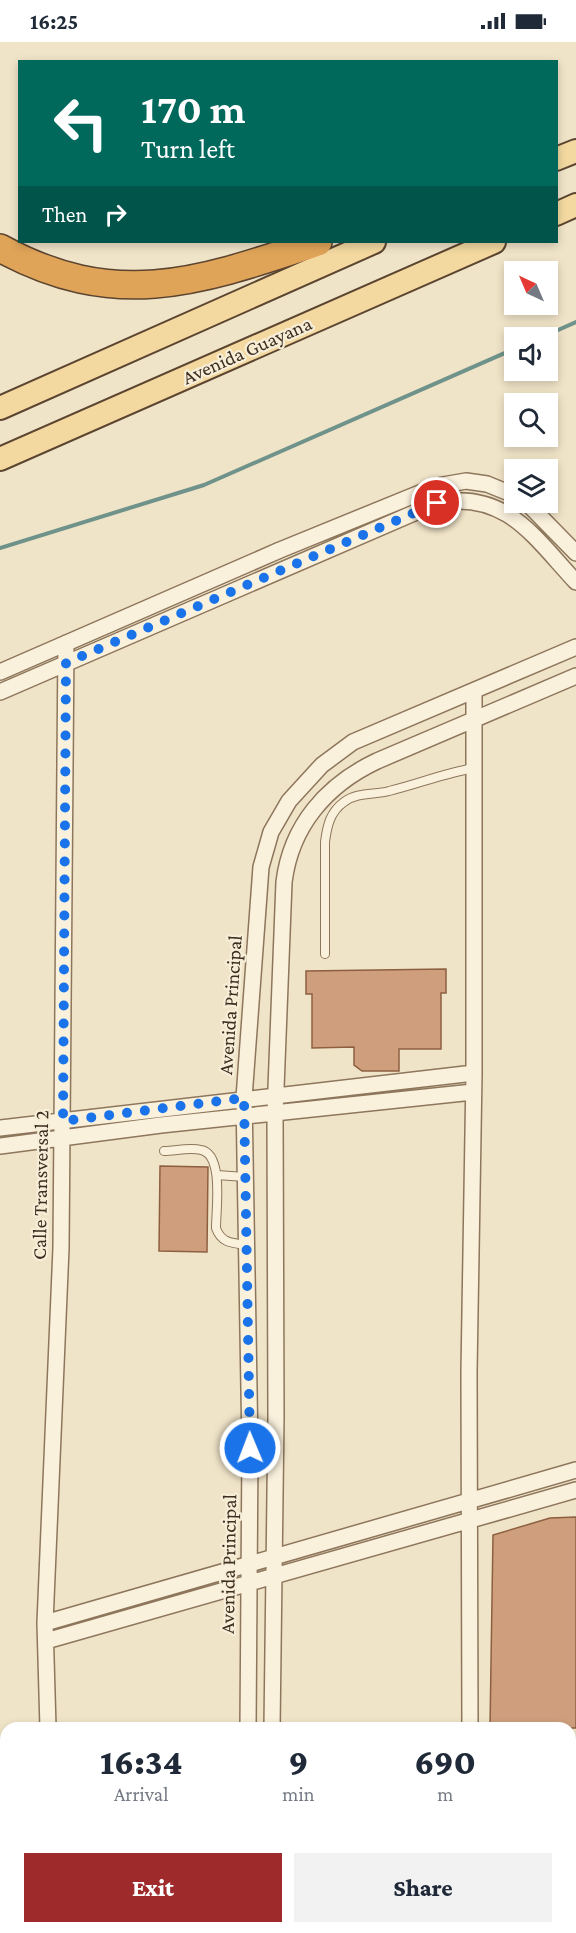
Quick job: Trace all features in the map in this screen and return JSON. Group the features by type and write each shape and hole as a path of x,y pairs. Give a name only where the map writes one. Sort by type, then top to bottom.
{"highway":[{"path":"0,248 43,268 72,276 102,283 138,286 170,284 211,276 315,243"}],"main road":[{"path":"558,158 576,151"},
{"path":"558,213 576,205"},
{"path":"0,408 372,243"},
{"name":"Avenida Guayana","path":"0,459 492,243"}],"street":[{"path":"0,672 437,486 466,481 487,484 504,491"},
{"path":"0,692 400,516 445,501 479,501 506,512 523,526 576,582"},
{"path":"537,513 576,553"},
{"name":"Calle Transversal 2","path":"48,1722 45,1623 61,1248 66,643"},
{"name":"Avenida Principal","path":"248,1722 250,1448 244,1098 250,1048 261,867 265,849 280,816 310,776 342,749 576,647"},
{"path":"272,1722 275,1556 274,1113 284,882 290,850 314,809 346,778 377,761 576,676"},
{"path":"470,1722 469,1501 474,1073 474,691"},
{"path":"0,1128 474,1073"},
{"path":"0,1146 245,1116 473,1092"},
{"path":"45,1623 576,1470"},
{"path":"46,1641 576,1490"},
{"path":"159,1589 161,1610"}],"lane":[{"path":"325,954 325,842 327,824 333,813 345,801 356,796 385,792 447,773 474,768"},
{"path":"164,1151 202,1150 215,1160 218,1235 229,1243 247,1245"},
{"path":"217,1175 245,1177"}],"building":[{"path":"446,969 446,993 441,993 441,1049 399,1049 399,1071 362,1071 354,1065 354,1047 312,1048 312,994 306,994 306,971"},
{"path":"160,1166 208,1167 207,1252 159,1251"},
{"path":"576,1517 576,1722 490,1722 493,1535 550,1518"}],"waterway":[{"path":"558,330 576,322"},
{"path":"0,548 204,485 504,353"}],"route":[{"path":"250,1448 244,1098 63,1121 66,663 371,529 437,503"}]}
